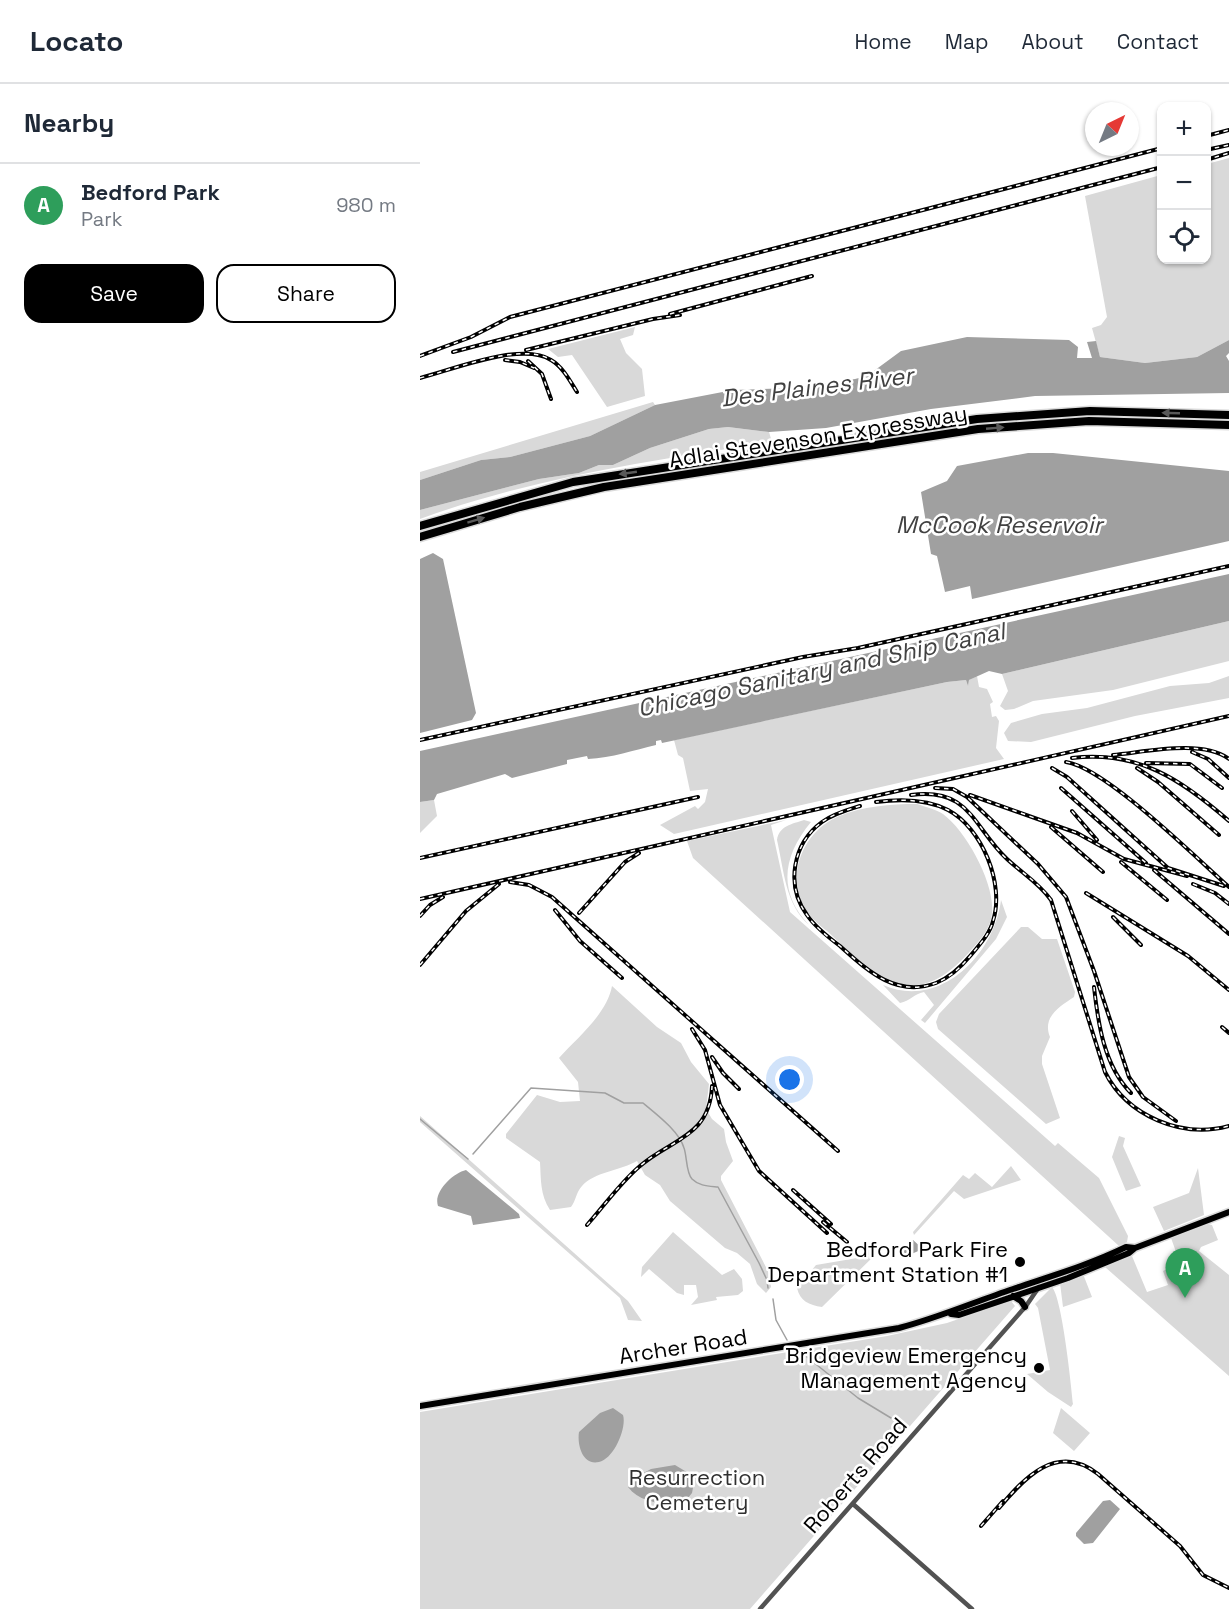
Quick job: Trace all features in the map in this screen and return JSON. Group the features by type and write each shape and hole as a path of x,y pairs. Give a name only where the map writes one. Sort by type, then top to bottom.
{"highway":[{"name":"Adlai Stevenson Expressway","path":"420,526 573,482 977,419 1090,411 1229,415"},
{"name":"Adlai Stevenson Expressway","path":"420,537 520,507 604,488 978,429 1089,421 1229,425"}],"main road":[{"name":"Archer Road","path":"950,1314 959,1315 1096,1267 1135,1248 1229,1212"},
{"name":"Archer Road","path":"420,1406 867,1334 950,1314 1093,1263 1126,1247 1135,1248"},
{"path":"1013,1296 1021,1300 1025,1307"}],"street":[{"name":"Roberts Road","path":"760,1609 1025,1307 1043,1280"},
{"path":"853,1504 972,1609"}],"green space":[{"path":"1229,158 1229,340 1197,357 1145,363 1100,357 1092,328 1101,325 1107,317 1085,196 1157,176 1157,264 1211,264 1211,163"},
{"path":"635,327 633,335 620,339 626,353 642,369 645,396 607,407 572,355 558,357 548,349"},
{"path":"653,402 655,405 590,436 510,457 481,460 420,480 420,472"},
{"path":"728,427 769,432 772,442 638,463 549,481 420,519 420,510 539,479 579,473 599,465 613,465 650,448 709,429"},
{"path":"1229,621 1229,661 1113,690 1033,701 1014,709 1005,710 1000,706 1008,691 1002,674"},
{"path":"977,676 979,687 987,689 993,702 990,704 992,717 996,716 999,721 996,748 1004,759 674,834 660,825 695,806 698,809 705,802 708,789 690,791 683,758 678,755 674,740 947,682 966,680 968,686 969,680"},
{"path":"1229,676 1229,698 1135,716 1031,742 1008,741 1004,733 1011,723 1042,714 1087,708 1170,686 1209,683"},
{"path":"434,800 437,816 420,833 420,802"},
{"path":"917,804 943,814 961,832 984,873 992,901 992,913 983,936 947,973 927,983 904,985 874,972 815,921 805,909 799,896 797,869 807,844 815,833 837,817 867,808"},
{"path":"786,820 771,825 790,912 1055,1146 1058,1143 1099,1178 1128,1236 1127,1242 1119,1246 693,858 687,841"},
{"path":"804,820 811,822 794,848 790,861 788,886 799,912 809,925 801,917 790,897 777,840 783,829"},
{"path":"1001,900 1007,917 996,939 925,1023 921,1020 934,1005 924,992 900,1003 883,985 904,991 924,990 944,984 961,972 976,958 988,940"},
{"path":"1021,927 1028,927 1042,939 1057,939 1075,992 1074,997 1053,1013 1048,1024 1050,1037 1042,1056 1042,1064 1060,1118 1046,1124 938,1029 936,1022 939,1014"},
{"path":"612,986 657,1027 681,1043 691,1062 709,1084 706,1109 712,1119 724,1129 733,1161 721,1176 721,1180 769,1273 771,1287 766,1293 757,1284 750,1264 737,1253 725,1248 670,1201 660,1185 645,1175 637,1161 587,1181 580,1188 571,1207 550,1210 543,1193 540,1162 506,1138 506,1134 537,1095 560,1102 580,1101 578,1082 559,1058 598,1016"},
{"path":"420,1116 628,1301 642,1321 628,1320 620,1298 420,1122"},
{"path":"1119,1136 1125,1138 1123,1146 1141,1186 1126,1191 1112,1157"},
{"path":"1011,1166 1021,1180 964,1199 954,1191 914,1235 913,1232 963,1175 969,1179 975,1173 992,1187"},
{"path":"1198,1168 1204,1215 1164,1231 1153,1207 1189,1193"},
{"path":"1208,1224 1212,1225 1218,1240 1201,1247 1199,1251 1229,1275 1229,1376 1105,1267 1132,1256 1147,1292 1168,1285 1163,1271 1180,1263 1171,1238"},
{"path":"673,1232 722,1275 734,1269 742,1279 743,1291 738,1295 716,1297 717,1300 691,1305 698,1297 696,1285 684,1285 684,1295 677,1293 649,1269 641,1277 642,1267"},
{"path":"874,1248 878,1250 876,1254 822,1307 809,1304 800,1296 797,1288 816,1265 869,1256 863,1250"},
{"path":"1083,1274 1092,1297 1063,1307 1060,1283"},
{"path":"1052,1287 1056,1294 1066,1342 1073,1404 1071,1407 1048,1392 1027,1374 1050,1370 1038,1308 1035,1304"},
{"name":"Resurrection Cemetery","path":"1011,1301 1015,1306 750,1609 420,1609 420,1412 887,1336 947,1323"},
{"path":"1061,1408 1090,1433 1074,1451 1053,1433"}],"water":[{"name":"Des Plaines River","path":"967,337 1069,340 1078,347 1077,358 1092,358 1087,342 1096,341 1100,357 1145,363 1197,357 1229,340 1229,353 1226,356 1229,361 1229,393 1035,396 931,409 826,428 769,432 728,427 709,429 650,448 613,465 599,465 579,473 539,479 420,510 420,480 481,460 510,457 590,436 655,405 733,390 794,388 867,376 901,351"},
{"name":"McCook Reservoir","path":"1028,453 1053,453 1229,471 1229,541 972,599 970,586 945,592 937,556 931,554 921,492 947,481 957,466"},
{"path":"433,553 443,559 476,713 472,720 420,733 420,559"},
{"name":"Chicago Sanitary and Ship Canal","path":"1229,574 1229,621 1002,674 989,671 969,680 968,686 966,680 947,682 662,743 661,740 656,741 656,745 614,755 588,759 587,756 567,760 567,764 512,778 505,774 437,794 434,800 420,802 420,751"},
{"path":"466,1170 519,1214 520,1218 473,1225 471,1216 438,1206 438,1195 441,1189 455,1175"},
{"path":"913,1240 923,1249 902,1258 900,1251"},
{"path":"613,1408 623,1415 624,1421 618,1442 605,1460 588,1461 580,1448 579,1432 600,1413"},
{"path":"675,1465 695,1477 692,1493 684,1503 668,1504 646,1500 628,1487 629,1481 651,1469"},
{"path":"1110,1500 1120,1509 1093,1543 1084,1544 1076,1533 1103,1501"}],"waterway":[{"path":"473,1154 531,1088 605,1093 624,1103 643,1103 677,1135 684,1148 692,1179 707,1186 718,1187 759,1263 768,1288"},
{"path":"420,1119 468,1159"},
{"path":"773,1299 776,1320 787,1340"},
{"path":"807,1357 858,1398 891,1418"}],"railway":[{"path":"1211,135 1229,130"},
{"path":"1211,149 1229,145"},
{"path":"420,356 471,337 510,317 1157,149"},
{"path":"1211,158 1229,153"},
{"path":"453,352 1157,168"},
{"path":"670,314 812,276"},
{"path":"526,350 653,319 680,315"},
{"path":"420,378 505,355 538,355 559,366 577,392"},
{"path":"505,360 520,362 534,368"},
{"path":"528,361 542,374 551,399"},
{"path":"420,740 803,657 858,648 1229,566"},
{"path":"420,899 1229,716"},
{"path":"1113,755 1189,748 1218,753 1229,759"},
{"path":"1192,752 1208,759 1229,778"},
{"path":"1072,758 1118,759 1158,771 1194,793 1229,821"},
{"path":"1066,762 1083,768 1104,780 1150,816 1229,887"},
{"path":"1146,763 1190,764 1222,788"},
{"path":"1052,768 1067,777 1168,868 1224,886"},
{"path":"1137,768 1158,782 1219,835"},
{"path":"935,788 953,789 967,797 1038,864 1066,897 1094,971 1129,1077 1143,1097 1176,1121"},
{"path":"1061,788 1146,863"},
{"path":"911,795 931,794 946,797 958,803 1007,859 1036,883 1051,900 1105,1072 1127,1101 1142,1112 1175,1126 1193,1129 1229,1126"},
{"path":"970,795 1077,833 1124,859 1187,876"},
{"path":"420,858 698,797"},
{"path":"860,806 826,819 804,841 795,865 794,878 800,903 822,932 883,979 908,987 921,987 936,983 951,975 963,964 992,926 996,891 988,858 971,830 960,818 948,810 940,806 913,801 876,802"},
{"path":"1072,811 1097,840"},
{"path":"1051,827 1103,872"},
{"path":"579,913 625,862 639,853"},
{"path":"1121,862 1167,900"},
{"path":"1154,870 1229,934"},
{"path":"510,882 529,885 552,897 838,1151"},
{"path":"420,965 466,911 499,884"},
{"path":"1193,884 1215,893 1229,904"},
{"path":"1086,893 1188,956 1229,990"},
{"path":"420,916 430,905 443,897"},
{"path":"555,910 580,941 622,978"},
{"path":"1113,917 1141,945"},
{"path":"1094,987 1100,1029 1108,1057 1114,1070 1131,1093"},
{"path":"1222,1027 1229,1033"},
{"path":"692,1029 705,1050 720,1105 759,1171 827,1233"},
{"path":"712,1057 723,1073 739,1089"},
{"path":"587,1225 640,1166 697,1127 710,1103 712,1086"},
{"path":"793,1190 831,1224"},
{"path":"823,1222 847,1242"},
{"path":"999,1508 1019,1486 1042,1468 1055,1463 1069,1462 1083,1465 1098,1474 1180,1546 1203,1575 1229,1588"},
{"path":"981,1526 1003,1501"}],"place":[{"name":"Bedford Park Fire Department Station #1","path":"1020,1262"},
{"name":"Bedford Park","path":"1185,1298"},
{"name":"Bridgeview Emergency Management Agency","path":"1039,1368"}]}
